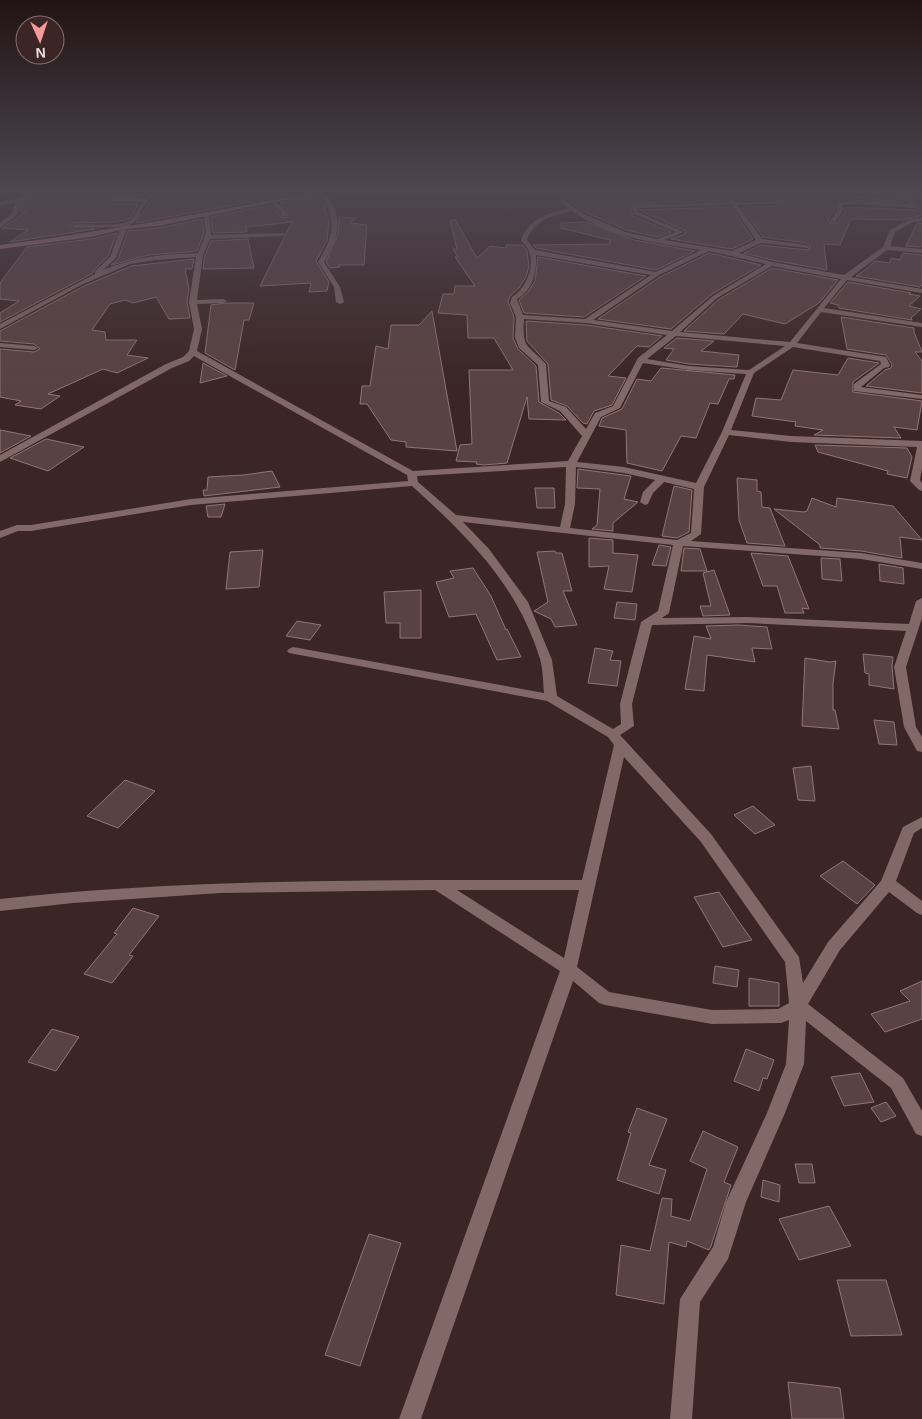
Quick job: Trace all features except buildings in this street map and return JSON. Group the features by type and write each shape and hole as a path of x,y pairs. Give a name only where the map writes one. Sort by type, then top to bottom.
{"street":[{"path":"91,278 114,255"},
{"path":"0,327 91,278 137,261 197,255"},
{"path":"1,457 169,366 186,359 193,352 198,329 193,302 200,255"},
{"path":"325,255 322,262 337,287 340,302"},
{"path":"533,255 534,268 524,293 514,298 514,303 520,317 519,337 523,348 542,364 545,402 563,409 586,435"},
{"path":"551,255 657,274"},
{"path":"586,321 657,274 697,255"},
{"path":"741,255 771,264 922,290"},
{"path":"410,1419 569,969 589,885 617,740 628,726 626,704 647,622 663,613 679,543 696,534 699,486 726,432 751,372 792,344 846,276 876,255"},
{"path":"566,530 570,504 571,464 598,415 616,408 640,360 676,332 715,297 771,264"},
{"path":"193,302 223,301"},
{"path":"820,310 922,325"},
{"path":"520,317 586,321 655,332 676,332 792,344 884,359 886,365 881,366 857,386 858,389 922,397"},
{"path":"0,345 34,348"},
{"path":"193,352 412,479 453,518 485,551 522,602 546,660 551,698"},
{"path":"640,360 689,368 751,372"},
{"path":"726,432 791,439 922,444 915,482 922,488"},
{"path":"0,535 17,528 31,528 173,504 571,464 624,470 699,486"},
{"path":"645,502 648,492 661,479"},
{"path":"453,518 679,543 861,556 922,566"},
{"path":"922,602 900,667 910,727 922,748"},
{"path":"647,622 748,620 913,628"},
{"path":"292,651 551,698 617,740 706,838 793,961 798,1006 795,1064 776,1113 736,1202 721,1252 690,1299 682,1419"},
{"path":"440,886 569,969 606,998 712,1017 781,1016 798,1006 834,946 888,883 908,830 922,822"},
{"path":"888,883 922,909"},
{"path":"0,905 48,899 186,888 589,885"},
{"path":"798,1006 897,1083 922,1128"}]}
